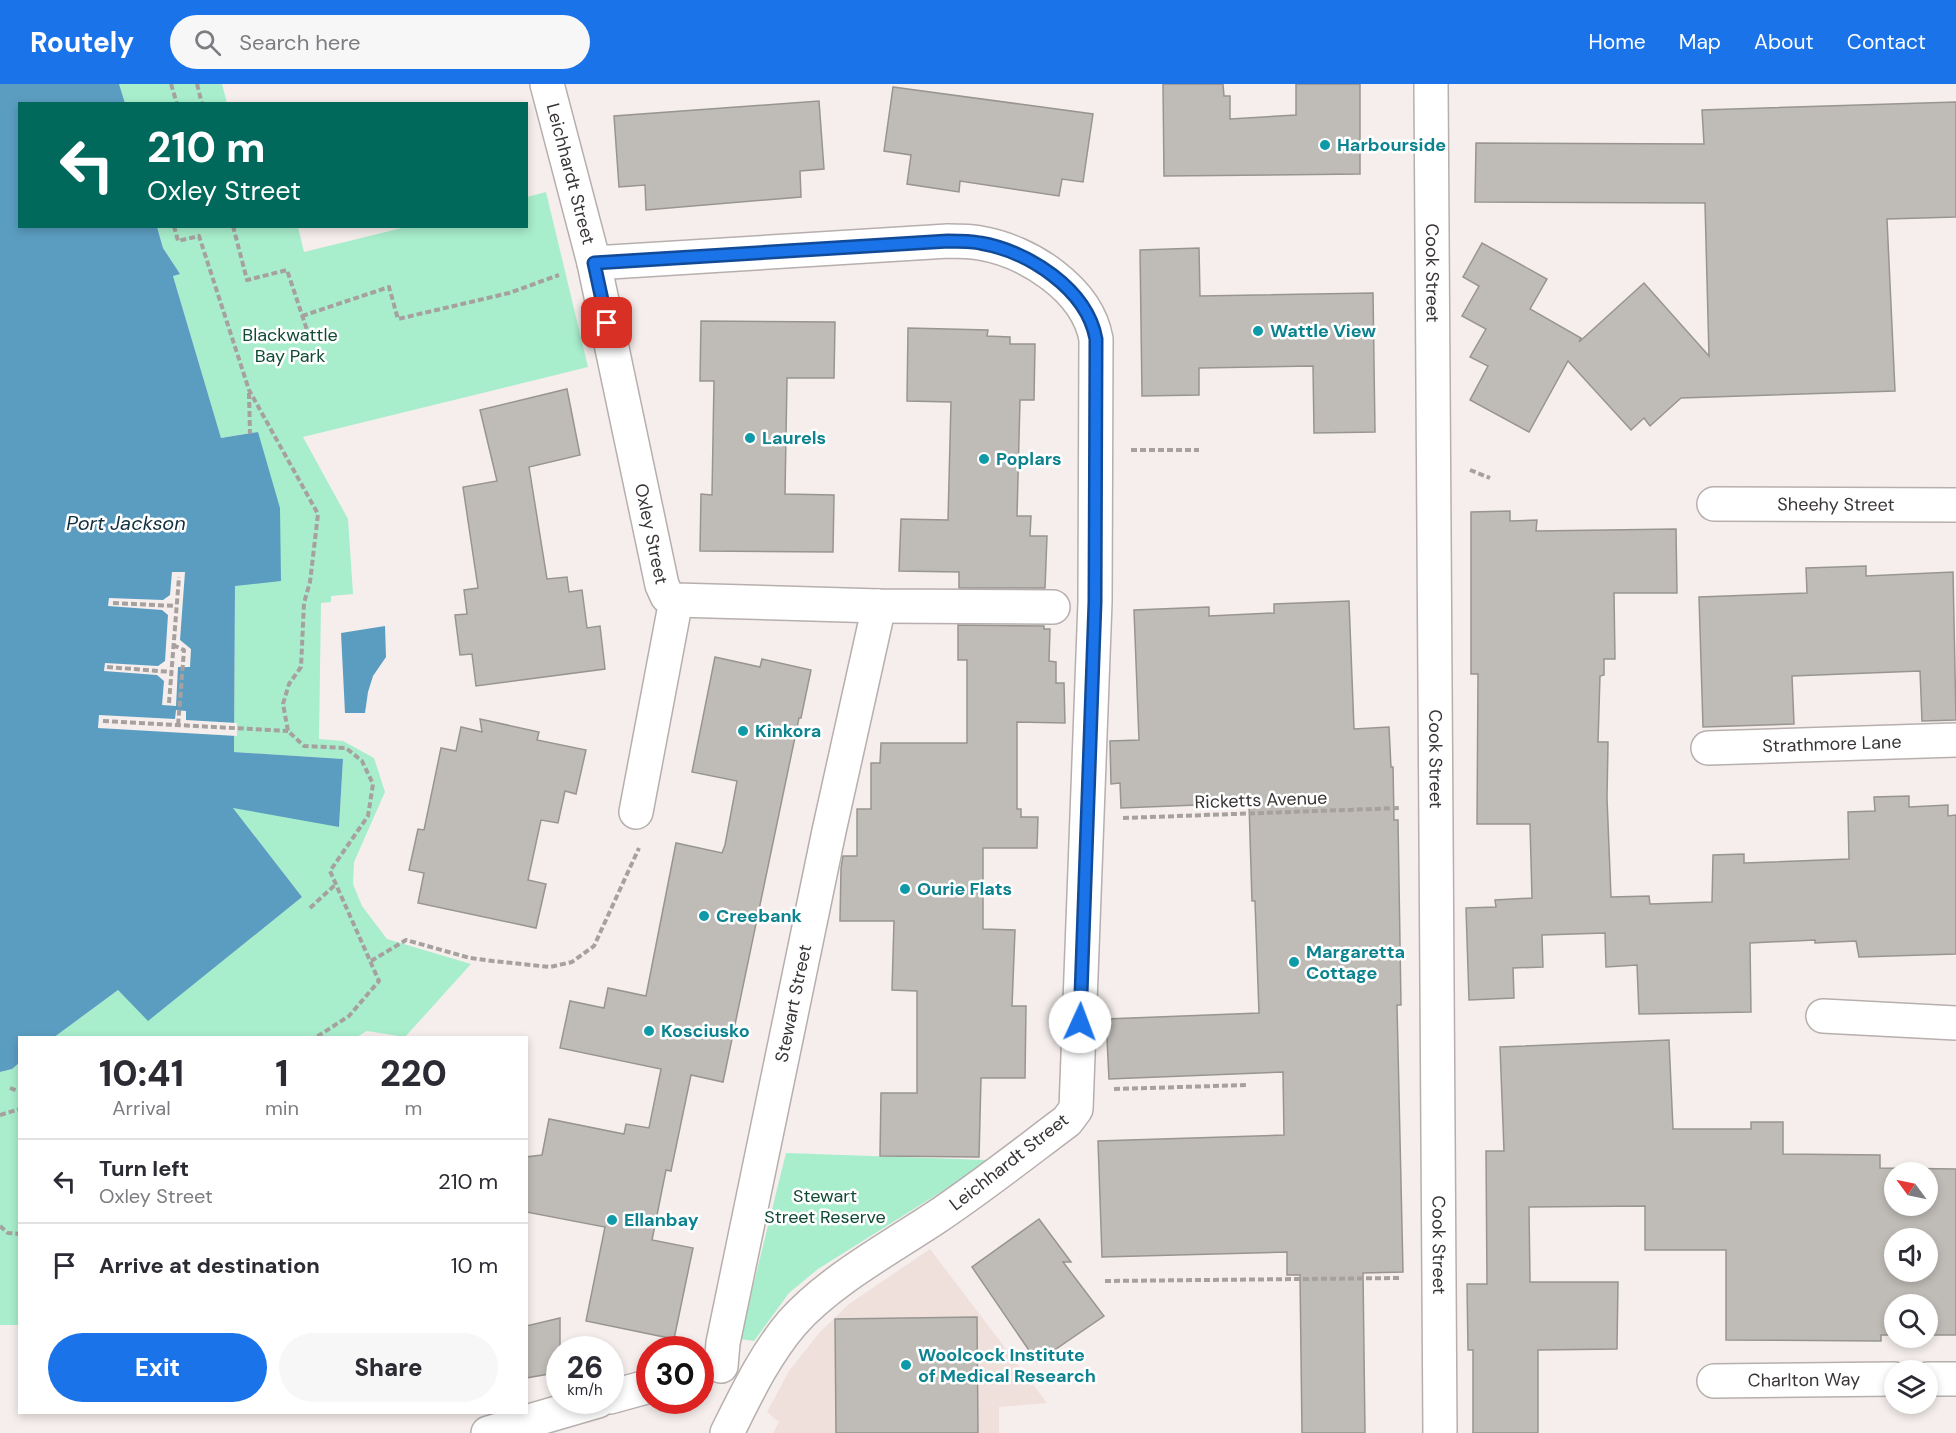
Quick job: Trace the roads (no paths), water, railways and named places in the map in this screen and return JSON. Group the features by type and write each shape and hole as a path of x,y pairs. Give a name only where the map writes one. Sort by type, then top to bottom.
{"street":[{"name":"Leichhardt Street","path":"547,84 594,263 948,241 981,243 1011,252 1038,267 1064,286 1083,306 1094,327 1096,354 1095,602 1076,1109 1066,1121 971,1194 813,1302 780,1339 753,1382 727,1433"},
{"name":"Cook Street","path":"1431,84 1440,1433"},
{"name":"Oxley Street","path":"594,263 664,591 669,599 879,606 1053,608"},
{"name":"Sheehy Street","path":"1714,504 1956,505"},
{"path":"636,812 676,600"},
{"name":"Stewart Street","path":"714,1362 723,1343 817,889 879,606"},
{"name":"Strathmore Lane","path":"1708,748 1956,740"},
{"path":"1823,1016 1956,1023"},
{"name":"Stewart Street","path":"714,1370 753,1382"},
{"name":"Charlton Way","path":"1714,1381 1884,1379"},
{"path":"1938,1379 1956,1379"},
{"path":"488,1433 553,1414"}],"water":[{"name":"Port Jackson","path":"0,84 119,84 125,102 18,102 18,228 157,228 163,248 180,274 173,276 221,438 258,432 280,508 281,581 235,586 234,752 343,759 339,827 233,808 302,897 148,1021 118,990 56,1036 18,1036 18,1064 12,1069 0,1072"},
{"path":"385,626 386,657 373,676 365,713 345,713 341,633"}],"place":[{"name":"Harbourside","path":"1325,145"},
{"name":"Wattle View","path":"1258,331"},
{"name":"Laurels","path":"750,438"},
{"name":"Poplars","path":"984,459"},
{"name":"Kinkora","path":"743,731"},
{"name":"Ourie Flats","path":"905,889"},
{"name":"Creebank","path":"704,916"},
{"name":"Margaretta Cottage","path":"1294,962"},
{"name":"Kosciusko","path":"649,1031"},
{"name":"Ellanbay","path":"612,1220"},
{"name":"Woolcock Institute of Medical Research","path":"906,1365"}],"park label":[{"name":"Blackwattle Bay Park","path":"290,345"},
{"name":"Stewart Street Reserve","path":"825,1206"}]}
